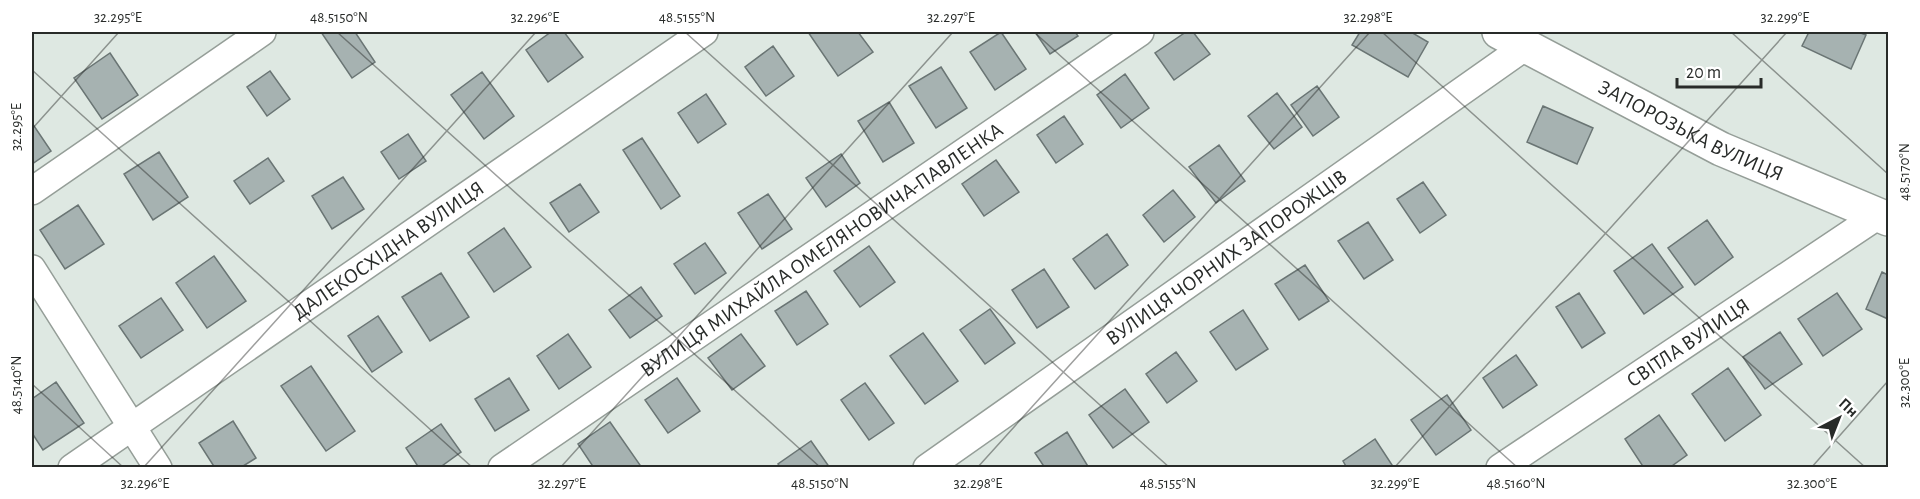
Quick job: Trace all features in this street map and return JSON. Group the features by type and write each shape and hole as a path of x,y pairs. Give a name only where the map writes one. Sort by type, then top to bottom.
{"street":[{"path":"32,191 262,32"},
{"name":"ДАЛЕКОСХІДНА ВУЛИЦЯ","path":"72,468 704,32"},
{"name":"ВУЛИЦЯ МИХАЙЛА ОМЕЛЯНОВИЧА-ПАВЛЕНКА","path":"502,468 1140,32"},
{"name":"ЗАПОРОЗЬКА ВУЛИЦЯ","path":"1512,39 1721,149 1883,217"},
{"name":"ВУЛИЦЯ ЧОРНИХ ЗАПОРОЖЦІВ","path":"927,468 1512,39"},
{"name":"СВІТЛА ВУЛИЦЯ","path":"1500,468 1883,217"},
{"path":"32,269 158,468"}],"building":[{"path":"321,32 355,32 375,62 352,78"},
{"path":"551,32 564,32 583,57 548,82 526,50"},
{"path":"808,32 858,32 873,52 838,76"},
{"path":"1001,32 1026,69 995,90 970,52"},
{"path":"1035,32 1075,32 1078,36 1050,54"},
{"path":"1186,32 1193,32 1210,54 1174,80 1155,53"},
{"path":"1360,32 1411,32 1428,42 1408,77 1352,45"},
{"path":"1809,32 1858,32 1866,35 1851,69 1802,46"},
{"path":"773,46 794,76 766,96 745,67"},
{"path":"110,53 138,95 102,119 74,78"},
{"path":"941,67 967,108 936,128 909,86"},
{"path":"270,71 290,99 267,116 247,87"},
{"path":"482,72 514,116 484,139 451,95"},
{"path":"1125,74 1149,108 1121,128 1097,95"},
{"path":"1317,86 1339,117 1313,136 1291,105"},
{"path":"1277,93 1302,127 1274,149 1248,116"},
{"path":"706,94 726,124 698,143 678,113"},
{"path":"889,102 914,143 883,162 858,121"},
{"path":"1543,106 1593,128 1577,164 1527,142"},
{"path":"1064,116 1083,144 1056,163 1037,135"},
{"path":"32,123 51,151 32,164"},
{"path":"408,134 426,161 399,179 381,152"},
{"path":"642,138 680,196 661,209 623,150"},
{"path":"1219,145 1245,181 1216,203 1189,167"},
{"path":"159,152 188,197 153,220 124,174"},
{"path":"841,154 860,183 826,207 806,178"},
{"path":"268,158 284,181 250,204 234,181"},
{"path":"996,160 1019,192 984,216 962,184"},
{"path":"343,177 364,209 332,229 312,196"},
{"path":"1423,182 1446,215 1420,233 1397,199"},
{"path":"580,184 599,212 569,232 550,203"},
{"path":"1173,190 1195,217 1164,242 1143,215"},
{"path":"768,194 792,229 762,249 738,213"},
{"path":"78,205 104,244 65,269 40,230"},
{"path":"1707,220 1733,257 1695,285 1668,248"},
{"path":"1368,222 1393,260 1364,279 1338,241"},
{"path":"504,228 531,267 494,292 468,253"},
{"path":"1107,234 1128,265 1095,289 1073,259"},
{"path":"705,243 726,273 695,294 674,264"},
{"path":"1652,244 1683,287 1644,314 1614,271"},
{"path":"869,246 895,282 860,307 834,271"},
{"path":"214,256 246,301 207,328 176,283"},
{"path":"1305,265 1329,301 1299,320 1275,284"},
{"path":"1044,269 1069,307 1037,328 1012,290"},
{"path":"1882,272 1888,275 1888,319 1866,309"},
{"path":"441,273 469,317 430,341 402,297"},
{"path":"641,287 662,316 630,338 609,310"},
{"path":"806,291 828,324 797,345 775,311"},
{"path":"1579,293 1605,333 1582,348 1556,307"},
{"path":"1837,293 1862,329 1823,356 1798,319"},
{"path":"161,298 183,330 141,358 119,326"},
{"path":"990,309 1015,343 985,364 960,330"},
{"path":"1243,310 1268,349 1236,370 1210,332"},
{"path":"378,316 402,352 372,372 348,336"},
{"path":"1780,332 1802,364 1765,389 1743,357"},
{"path":"923,333 958,381 925,404 890,356"},
{"path":"568,334 591,367 559,389 537,356"},
{"path":"741,334 765,366 732,390 708,358"},
{"path":"1176,352 1197,381 1167,403 1146,374"},
{"path":"1516,355 1537,385 1503,408 1483,378"},
{"path":"311,366 355,431 326,451 281,386"},
{"path":"1728,368 1761,415 1725,441 1692,394"},
{"path":"509,378 529,410 495,431 475,399"},
{"path":"677,378 700,411 668,433 645,400"},
{"path":"56,382 84,423 43,450 32,433 32,399"},
{"path":"865,383 894,423 869,440 841,400"},
{"path":"1125,389 1149,422 1113,448 1089,415"},
{"path":"1447,395 1471,430 1436,455 1411,420"},
{"path":"1659,415 1687,455 1669,468 1644,468 1625,439"},
{"path":"233,421 256,458 240,468 215,468 199,443"},
{"path":"610,422 640,465 636,468 594,468 578,444"},
{"path":"441,424 461,452 439,468 419,468 406,448"},
{"path":"1067,432 1089,468 1045,468 1035,453"},
{"path":"1375,439 1394,468 1347,468 1343,461"},
{"path":"811,441 830,468 781,468 778,464"}]}
